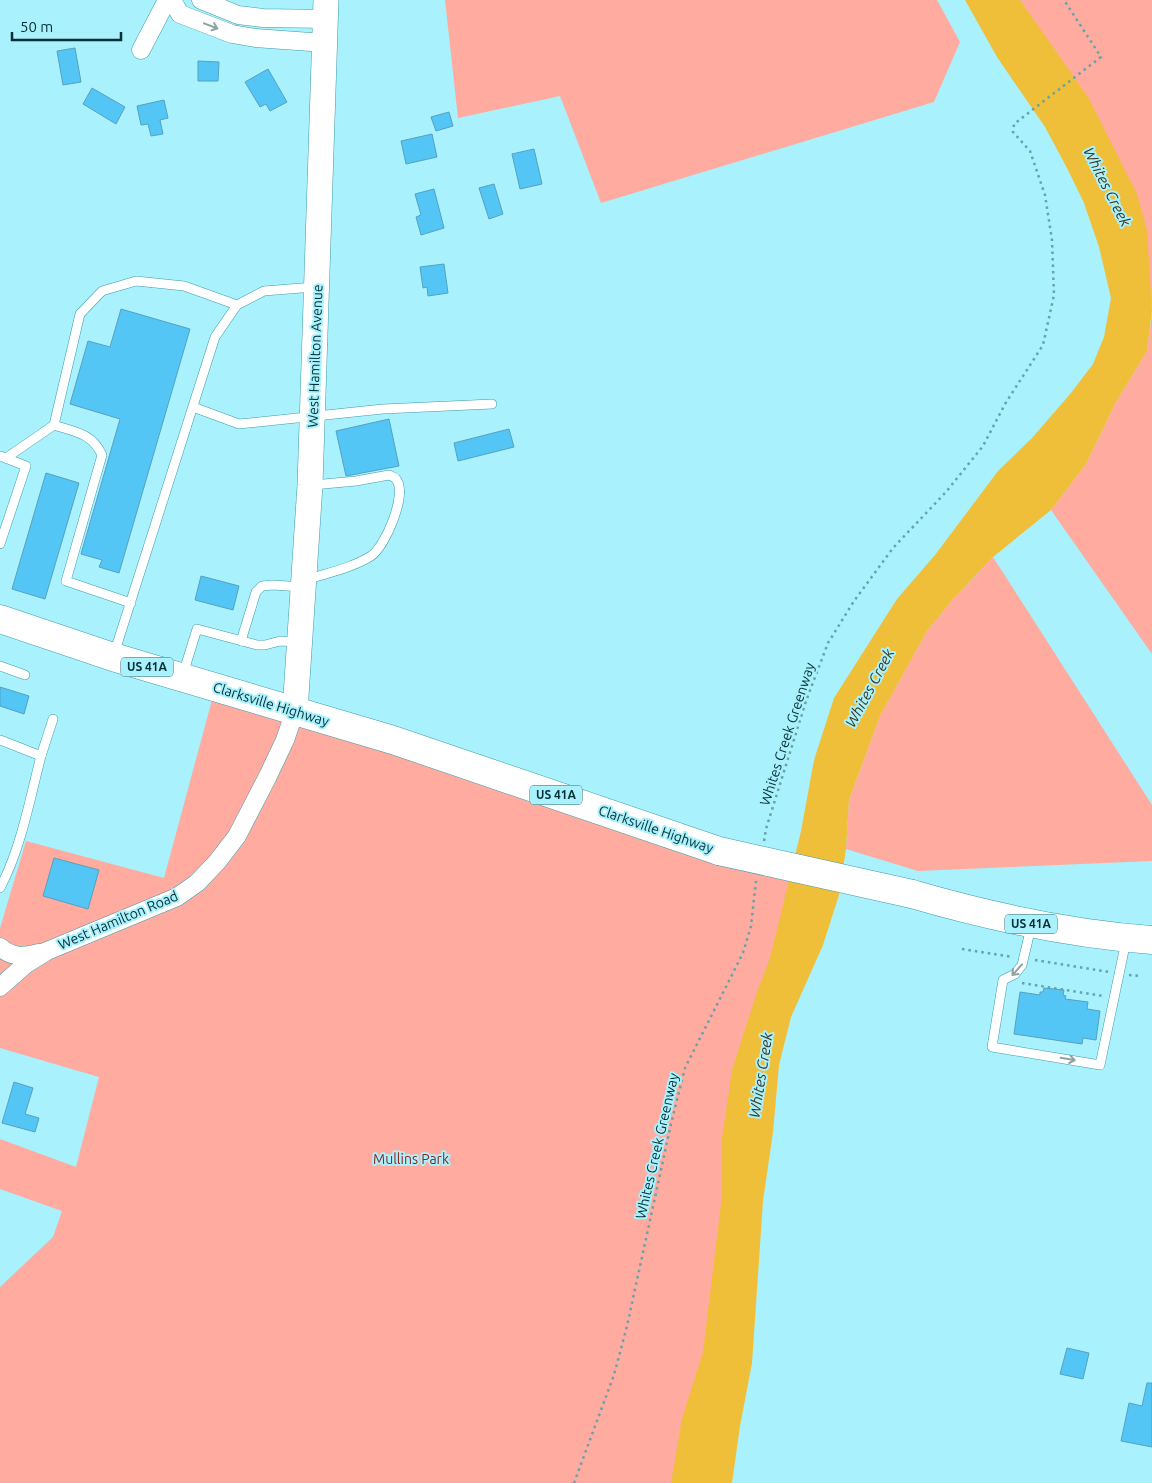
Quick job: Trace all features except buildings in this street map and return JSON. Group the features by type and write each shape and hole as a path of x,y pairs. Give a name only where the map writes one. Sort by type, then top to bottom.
{"main road":[{"name":"Clarksville Highway","path":"0,619 114,657 393,740 718,851 912,894 1032,925 1139,939"}],"street":[{"path":"141,50 167,0"},
{"path":"172,0 180,14 232,34 255,38 326,21"},
{"path":"201,0 238,14 326,21"},
{"path":"255,38 257,17"},
{"name":"West Hamilton Avenue","path":"295,711 310,485 326,21"},
{"name":"West Hamilton Road","path":"0,987 26,964 47,951 177,897 197,883 237,836 285,740 295,711"},
{"path":"0,947 8,954 21,956 47,951"}],"lane":[{"path":"3,457 54,425 80,314 102,291 136,281 184,286 237,304"},
{"path":"114,657 215,337 237,304 264,291 317,287"},
{"path":"193,407 239,424 383,409 492,404"},
{"path":"54,425 91,438 99,447 102,455 66,581 131,603"},
{"path":"0,544 26,466 3,457"},
{"path":"241,641 256,592 262,586 304,584 359,562 373,554 382,542 397,512 400,492 396,480 389,475 356,481 310,485"},
{"path":"182,677 197,628 257,645 280,641 300,642"},
{"path":"0,666 25,675"},
{"path":"0,888 6,877 20,835 53,719"},
{"path":"0,740 41,756"},
{"path":"1032,925 1019,970 1003,980 992,1047 1100,1064 1119,973 1139,939"}],"path":[{"name":"Whites Creek Greenway","path":"763,843 806,701 828,643 854,602 894,548 946,492 983,446 1004,404 1043,345 1054,295 1052,240 1045,195 1030,151 1012,132 1014,124 1027,113 1101,57 1064,0"},
{"name":"Whites Creek Greenway","path":"574,1483 614,1375 627,1326 667,1141 685,1068 743,953 751,926 757,873"},
{"path":"962,949 1140,976"},
{"path":"1003,980 1114,998"}],"green space":[{"path":"445,0 937,0 960,42 934,102 601,203 560,96 458,118"},
{"path":"1020,0 1152,0 1152,311 1149,278"},
{"path":"1152,314 1152,654 1051,510 1086,464 1115,404 1147,351"},
{"path":"993,557 1152,805 1152,861 918,871 846,849 849,800 880,716 927,631 954,598"},
{"name":"Mullins Park","path":"212,700 800,876 689,1483 0,1483 0,1287 53,1237 62,1211 0,1189 0,1139 76,1167 99,1077 0,1048 0,928 26,841 164,878"}],"water":[{"name":"Whites Creek","path":"965,0 1020,0 1088,97 1137,194 1147,231 1152,311 1147,351 1115,404 1086,464 1051,510 993,557 954,598 927,631 880,716 849,800 846,849 839,895 823,945 791,1017 779,1065 773,1132 763,1201 752,1363 732,1483 671,1483 682,1419 703,1352 721,1204 722,1138 732,1070 770,958 801,831 814,760 834,698 897,599 935,555 998,471 1032,438 1071,393 1093,364 1104,337 1111,298 1099,247 1084,203 1045,127 997,57"}]}
